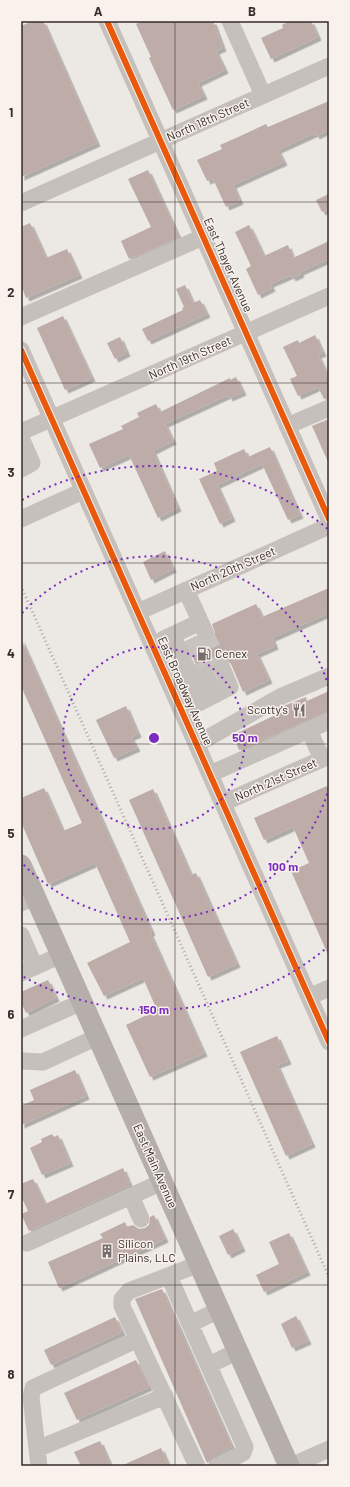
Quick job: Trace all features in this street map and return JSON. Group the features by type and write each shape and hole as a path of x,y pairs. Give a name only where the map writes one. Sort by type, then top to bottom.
{"main road":[{"name":"East Main Avenue","path":"21,865 28,900 61,955 290,1466"}],"street":[{"name":"East Thayer Avenue","path":"107,21 329,519"},
{"path":"230,21 263,95"},
{"name":"North 18th Street","path":"21,203 329,66"},
{"path":"21,318 203,237"},
{"name":"North 19th Street","path":"21,432 246,334 329,296"},
{"name":"East Broadway Avenue","path":"22,357 183,711 329,1042"},
{"path":"287,426 329,408"},
{"path":"21,438 32,463 21,469"},
{"path":"21,519 83,491"},
{"name":"North 20th Street","path":"138,612 329,526"},
{"path":"186,590 190,632 208,698"},
{"path":"152,644 190,632"},
{"path":"183,711 230,687 222,668"},
{"path":"206,675 208,698"},
{"path":"197,744 282,696 329,676"},
{"path":"282,696 289,697 301,691 316,691 329,685"},
{"path":"210,774 329,721"},
{"path":"309,730 325,758"},
{"name":"North 21st Street","path":"223,803 325,758"},
{"path":"21,936 28,970 61,955"},
{"path":"309,997 329,988"},
{"path":"21,1029 82,1002"},
{"path":"21,1061 43,1062 97,1036"},
{"path":"27,1243 162,1182"},
{"path":"131,1196 141,1220"},
{"path":"197,1466 122,1306 122,1299 129,1291 199,1264"},
{"path":"169,1276 245,1447 243,1453 216,1466"},
{"path":"190,1324 220,1310"},
{"path":"40,1466 31,1397 33,1388 138,1339"},
{"path":"209,1365 238,1351"},
{"path":"37,1449 164,1396"},
{"path":"290,1466 329,1449"}],"building":[{"path":"33,21 43,21 97,143 21,177 21,26"},
{"path":"143,21 213,21 223,48 216,51 225,70 198,83 204,96 173,110 149,58 151,57 136,24"},
{"path":"289,21 311,21 318,37 271,59 261,38 283,28 282,25"},
{"path":"329,101 329,130 316,136 315,133 278,150 284,162 233,185 240,201 226,207 213,179 207,181 197,160 222,149 220,145 266,124 268,127"},
{"path":"148,170 179,237 129,259 121,241 151,227 128,179"},
{"path":"329,194 329,209 322,212 316,200"},
{"path":"30,223 46,258 67,249 79,275 26,298 21,285 21,227"},
{"path":"249,225 264,256 288,245 293,258 329,241 329,259 300,272 301,274 292,278 291,275 270,284 272,288 258,295 246,269 251,266 235,232"},
{"path":"185,285 193,303 200,300 207,314 148,341 142,329 183,310 182,308 184,307 176,289"},
{"path":"63,316 92,378 65,390 37,328"},
{"path":"315,335 323,353 318,355 329,378 329,398 324,399 318,387 298,396 290,379 297,376 283,347 298,340 299,343"},
{"path":"120,337 127,353 115,359 107,343"},
{"path":"236,377 243,392 229,398 228,395 165,424 173,441 153,451 178,508 158,518 129,455 100,468 89,444 123,429 121,426 139,417 137,413 156,404 160,412 230,378 230,380"},
{"path":"329,419 329,464 312,426"},
{"path":"270,447 300,515 288,520 262,464 217,485 232,518 220,524 199,479 217,471 214,463 244,449 248,457"},
{"path":"165,551 173,569 151,580 143,562"},
{"path":"329,588 329,613 272,638 275,646 257,654 269,680 243,692 228,660 223,658 218,659 214,662 212,667 207,665 198,669 186,641 196,636 199,640 204,642 209,641 213,638 215,633 212,624 256,604 262,617"},
{"path":"21,639 152,932 150,933 204,1053 150,1077 126,1025 157,1010 143,978 104,996 87,963 130,942 95,863 48,884 21,822 21,798 44,788 63,831 82,823 21,686"},
{"path":"329,691 329,711 239,750 233,735 286,710 284,706 286,705 306,697 307,701"},
{"path":"126,706 138,734 131,737 137,748 114,758 96,720"},
{"path":"327,786 329,791 329,957 291,871 309,863 293,827 264,840 254,818"},
{"path":"153,789 191,875 196,873 237,964 208,977 129,800"},
{"path":"48,980 56,998 26,1013 21,1002 21,992"},
{"path":"277,1036 288,1061 277,1065 312,1144 286,1156 240,1052"},
{"path":"75,1070 86,1096 21,1125 21,1106 34,1100 30,1090"},
{"path":"52,1134 54,1137 58,1135 70,1163 42,1175 30,1148 42,1142 41,1139"},
{"path":"123,1168 130,1185 29,1231 21,1214 28,1211 21,1196 21,1184 33,1179 45,1204"},
{"name":"Silicon Plains, LLC","path":"154,1215 165,1239 59,1288 48,1262 103,1238 100,1234 125,1222 127,1227 133,1225 139,1229 145,1228 149,1225 150,1217"},
{"path":"233,1229 242,1248 228,1255 219,1236"},
{"path":"289,1233 307,1272 264,1292 256,1275 279,1264 269,1242"},
{"path":"162,1289 232,1447 213,1457 207,1463 135,1299"},
{"path":"296,1316 308,1341 292,1348 281,1324"},
{"path":"115,1317 122,1332 51,1365 44,1350"},
{"path":"136,1360 149,1387 77,1420 64,1393"},
{"path":"100,1441 111,1466 81,1466 74,1452"},
{"path":"161,1448 169,1466 121,1466"}],"tunnel":[{"path":"205,633 222,668"},
{"path":"190,639 206,675"}],"railway":[{"path":"21,586 329,1277"}],"cycle path":[{"path":"107,21 329,519"},
{"path":"21,350 329,1042"}],"place":[{"name":"Cenex","path":"204,654"},
{"name":"Scotty's","path":"299,710"},
{"name":"Silicon Plains, LLC","path":"107,1251"}]}
